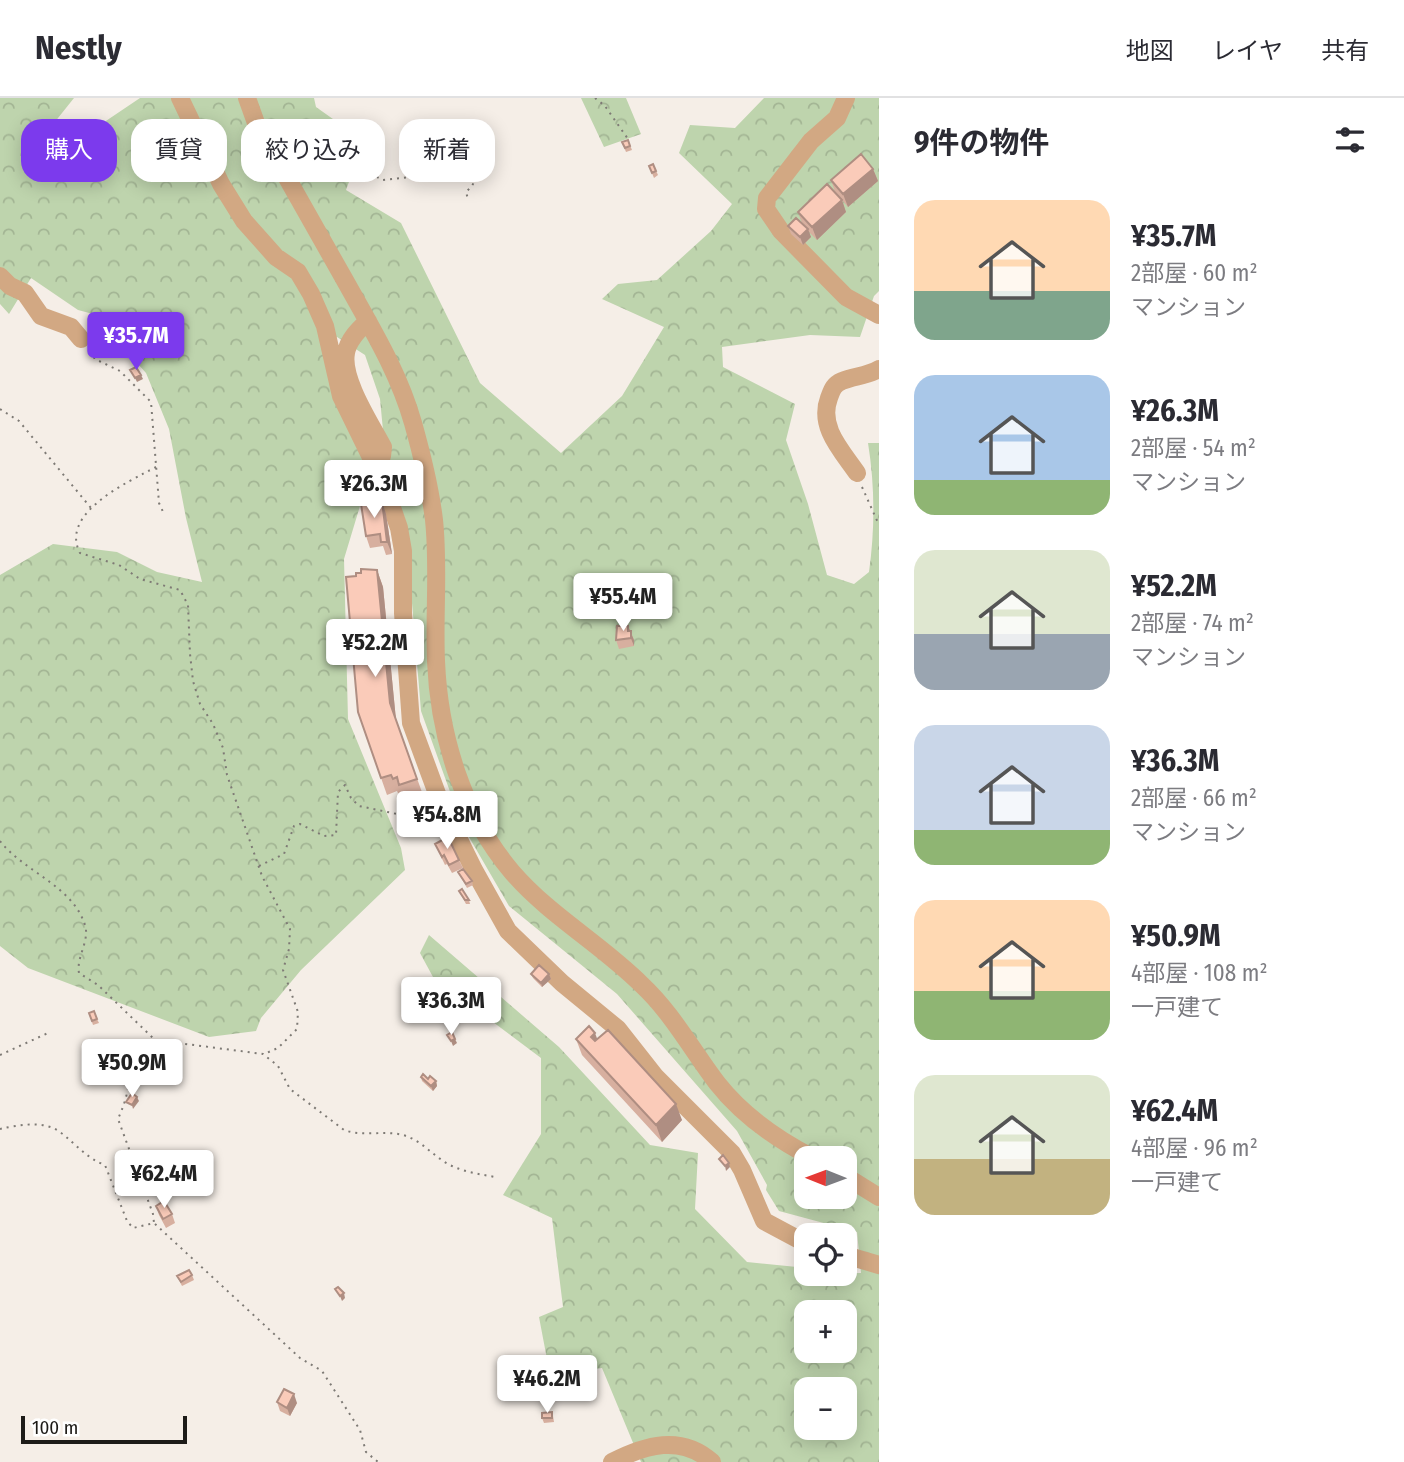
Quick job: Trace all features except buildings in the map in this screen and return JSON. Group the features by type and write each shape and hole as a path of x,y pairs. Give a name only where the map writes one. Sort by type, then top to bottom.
{"street":[{"path":"180,98 221,184 244,221 276,257 298,272 325,326 341,396 393,505 399,528 403,551 403,613 411,723 439,799 474,870 508,931 562,983 618,1029 654,1076 732,1153 764,1221 794,1237"},
{"path":"247,98 255,119"},
{"path":"846,98 837,118 811,141 767,198 766,209 781,231 846,297 879,315"},
{"path":"291,182 368,321 402,389 424,464 433,519 436,661 443,726 460,783 475,815 494,847 528,889 563,921 642,984 739,1108 760,1126 794,1147"},
{"path":"0,276 10,286 25,293 41,316 71,327 81,339"},
{"path":"368,321 349,342 346,366 351,383 383,447 382,456 374,465"},
{"path":"857,473 825,421 825,407 833,387 841,381 872,374 879,369"},
{"path":"858,1184 879,1197"},
{"path":"857,1259 879,1265"},
{"path":"612,1462 662,1444 685,1446 696,1450 712,1462"}],"path":[{"path":"596,98 605,106 628,139"},
{"path":"385,180 473,170 476,178 466,192 468,199"},
{"path":"81,339 96,359 120,371 151,402 159,503 164,514"},
{"path":"0,409 19,421 92,509"},
{"path":"156,467 112,490 78,525 75,543 80,553 119,565 140,579 180,590 188,605 193,681 200,704 213,724 223,748 227,775 258,866 290,929 289,949 283,970 298,1012 297,1029 278,1048 263,1054 155,1040 147,1043 130,1066 127,1096 118,1119 154,1223 300,1359 322,1371 360,1430 366,1452 378,1462"},
{"path":"857,473 879,525"},
{"path":"258,866 284,854 294,826 300,824 324,836 336,835 338,792 345,785 351,798 359,806 397,814 439,799"},
{"path":"0,841 11,855 67,896 86,926 84,944 77,964 79,973 98,985 155,1040"},
{"path":"0,1055 48,1033"},
{"path":"263,1054 278,1066 290,1088 344,1130 354,1134 400,1134 416,1140 446,1163 462,1170 495,1177"},
{"path":"0,1129 22,1124 58,1130 90,1159 105,1165 132,1228 154,1223"}],"green space":[{"path":"0,98 74,98 57,119 21,119 21,182 117,182 117,119 109,119 140,98 314,98 316,107 333,119 241,119 241,182 349,182 346,190 401,223 480,383 561,453 622,396 664,327 602,299 618,284 657,280 711,231 732,204 679,153 690,125 735,128 764,98 879,98 879,291 874,296 860,337 810,335 722,347 723,367 795,404 786,440 808,504 827,575 854,584 869,572 873,508 868,443 879,443 879,1462 641,1462 602,1368 550,1375 539,1317 563,1307 552,1218 503,1195 541,1134 541,1058 433,977 420,953 429,935 559,1047 650,1145 698,1153 695,1209 747,1262 794,1267 794,1286 857,1286 857,1273 861,1273 857,1223 824,1223 779,1211 737,1131 617,994 509,906 462,825 421,711 405,519 387,472 380,399 365,355 337,337 323,348 378,496 360,506 344,559 348,719 401,848 405,870 301,970 261,1018 256,1031 209,1037 28,968 0,946 0,575 53,544 117,552 157,572 202,582 186,518 169,429 146,373 93,314 78,310 31,278 9,314 0,304"},
{"path":"581,98 626,98 641,134 604,147"}]}
